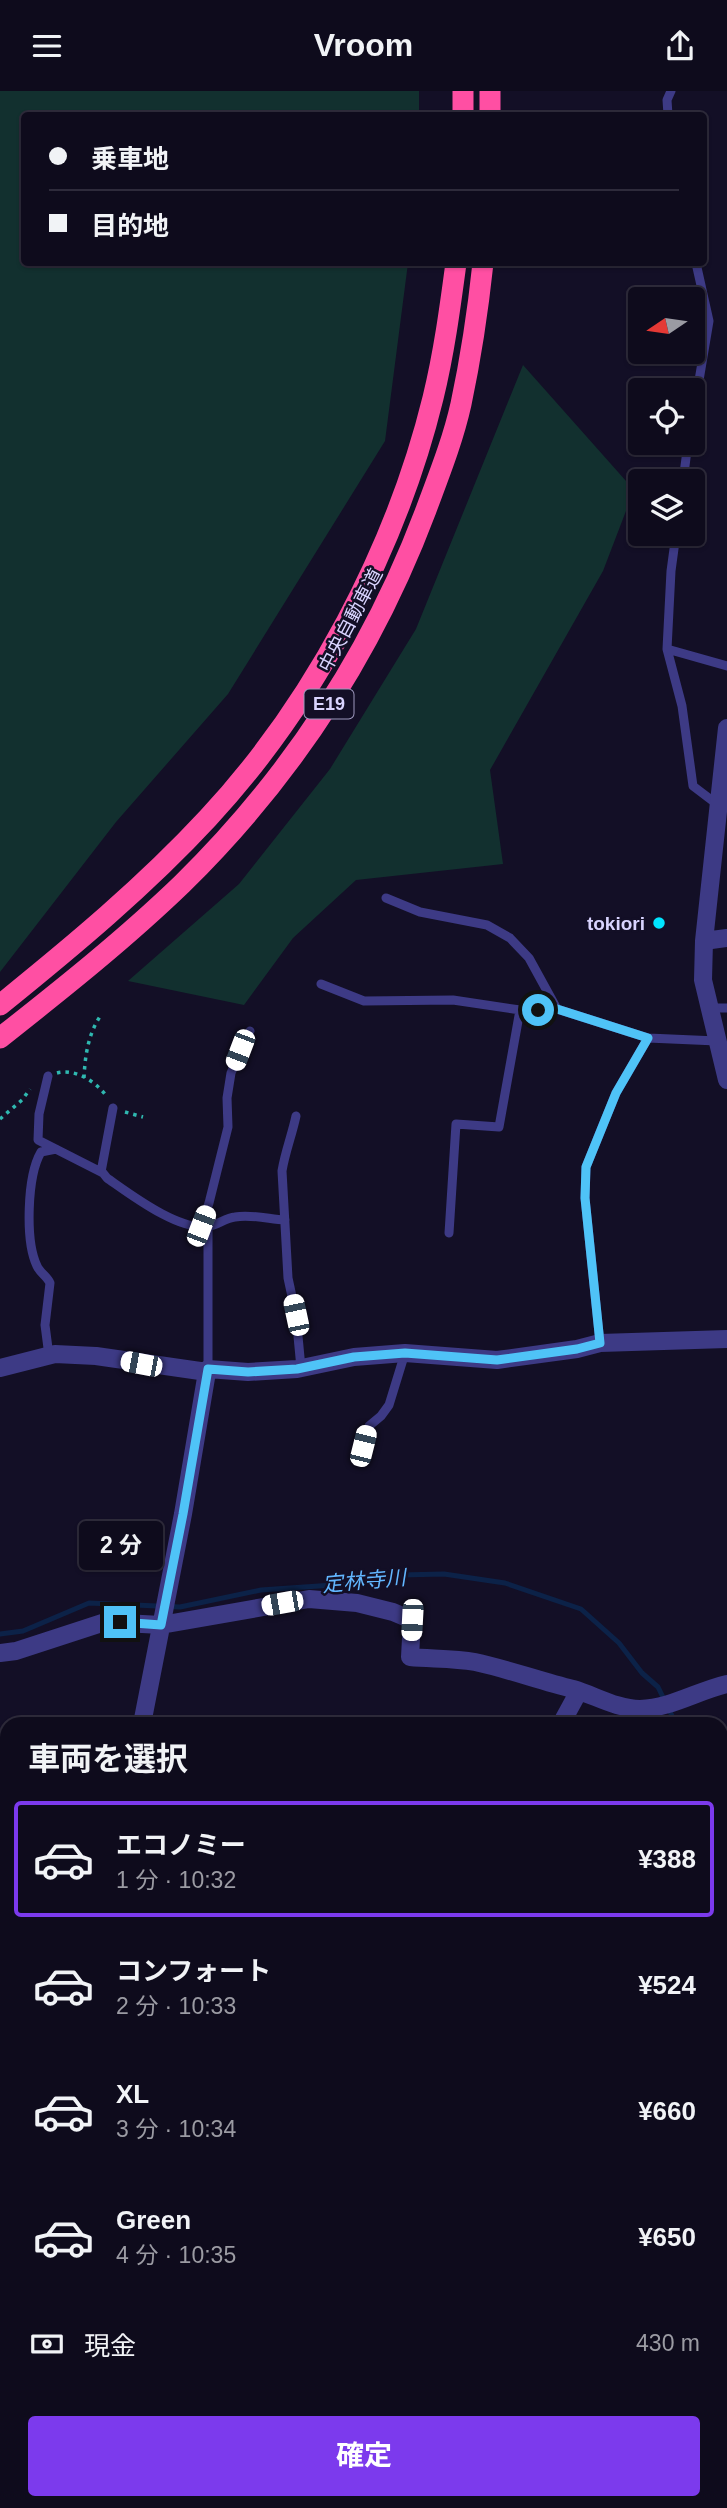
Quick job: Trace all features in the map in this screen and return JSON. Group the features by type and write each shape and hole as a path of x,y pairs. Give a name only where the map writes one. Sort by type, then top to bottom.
{"highway":[{"path":"490,91 490,112"},
{"path":"463,92 463,112"},
{"name":"中央自動車道","path":"0,1005 115,910 209,817 254,763 321,665 387,535 411,469 433,399 448,326 456,266"},
{"name":"中央自動車道","path":"0,1038 82,973 181,884 276,781 323,714 386,605 438,479 460,406 475,328 483,266"}],"street":[{"path":"727,728 704,941 703,980 718,1008 717,1041 727,1080"},
{"path":"704,941 727,938"},
{"path":"0,1368 55,1354 96,1356 207,1371 248,1372 301,1368 354,1357 405,1353 497,1360 577,1349 600,1343 727,1339"},
{"path":"143,1717 183,1514 207,1371"},
{"path":"0,1653 16,1651 105,1622 161,1625 309,1599 356,1603 412,1620 410,1657 474,1662 579,1691 640,1716 727,1684"},
{"path":"565,1717 579,1691"}],"lane":[{"path":"668,112 667,100 671,91"},
{"path":"697,266 709,321 699,378"},
{"path":"674,546 667,649 681,706 693,786 718,805"},
{"path":"667,649 727,666"},
{"path":"386,898 420,912 487,925 510,938 529,958 557,1009"},
{"path":"321,984 364,1001 453,1000 520,1010 557,1009 648,1038 717,1041"},
{"path":"449,1233 456,1124 499,1127 520,1010"},
{"path":"207,1371 204,1226 228,1127 226,1098 231,1073 250,1031"},
{"path":"600,1343 585,1198 586,1167 616,1093 648,1038"},
{"path":"48,1076 39,1114 38,1140 101,1172 157,1212 188,1224 204,1226 239,1216 285,1220"},
{"path":"101,1172 113,1108"},
{"path":"296,1116 292,1136 284,1154 282,1171 288,1278 296,1315 301,1368"},
{"path":"49,1356 45,1325 50,1283 37,1267 29,1226 37,1160 41,1152 56,1149"},
{"path":"363,1446 369,1426 389,1405 405,1353"}],"path":[{"path":"85,1078 89,1040 101,1015"},
{"path":"0,1119 22,1100 35,1083 64,1071 73,1072 100,1086 113,1108 143,1117"}],"green space":[{"path":"0,91 419,91 419,112 21,112 21,266 408,266 385,441 228,694 116,822 0,972"},
{"path":"523,365 628,483 628,506 603,571 490,770 503,864 356,880 293,938 244,1005 128,981 239,884 330,769 416,629"}],"waterway":[{"name":"定林寺川","path":"0,1634 23,1631 89,1603 180,1607 261,1590 362,1583 400,1575 444,1574 505,1583 581,1609 619,1643 642,1673 658,1687 673,1717"}],"place":[{"name":"tokiori","path":"659,923"}],"route":[{"path":"120,1622 161,1625 208,1369 248,1372 297,1369 354,1357 405,1353 497,1360 577,1349 600,1343 585,1198 586,1167 616,1093 648,1038 557,1009 538,1010"}]}
